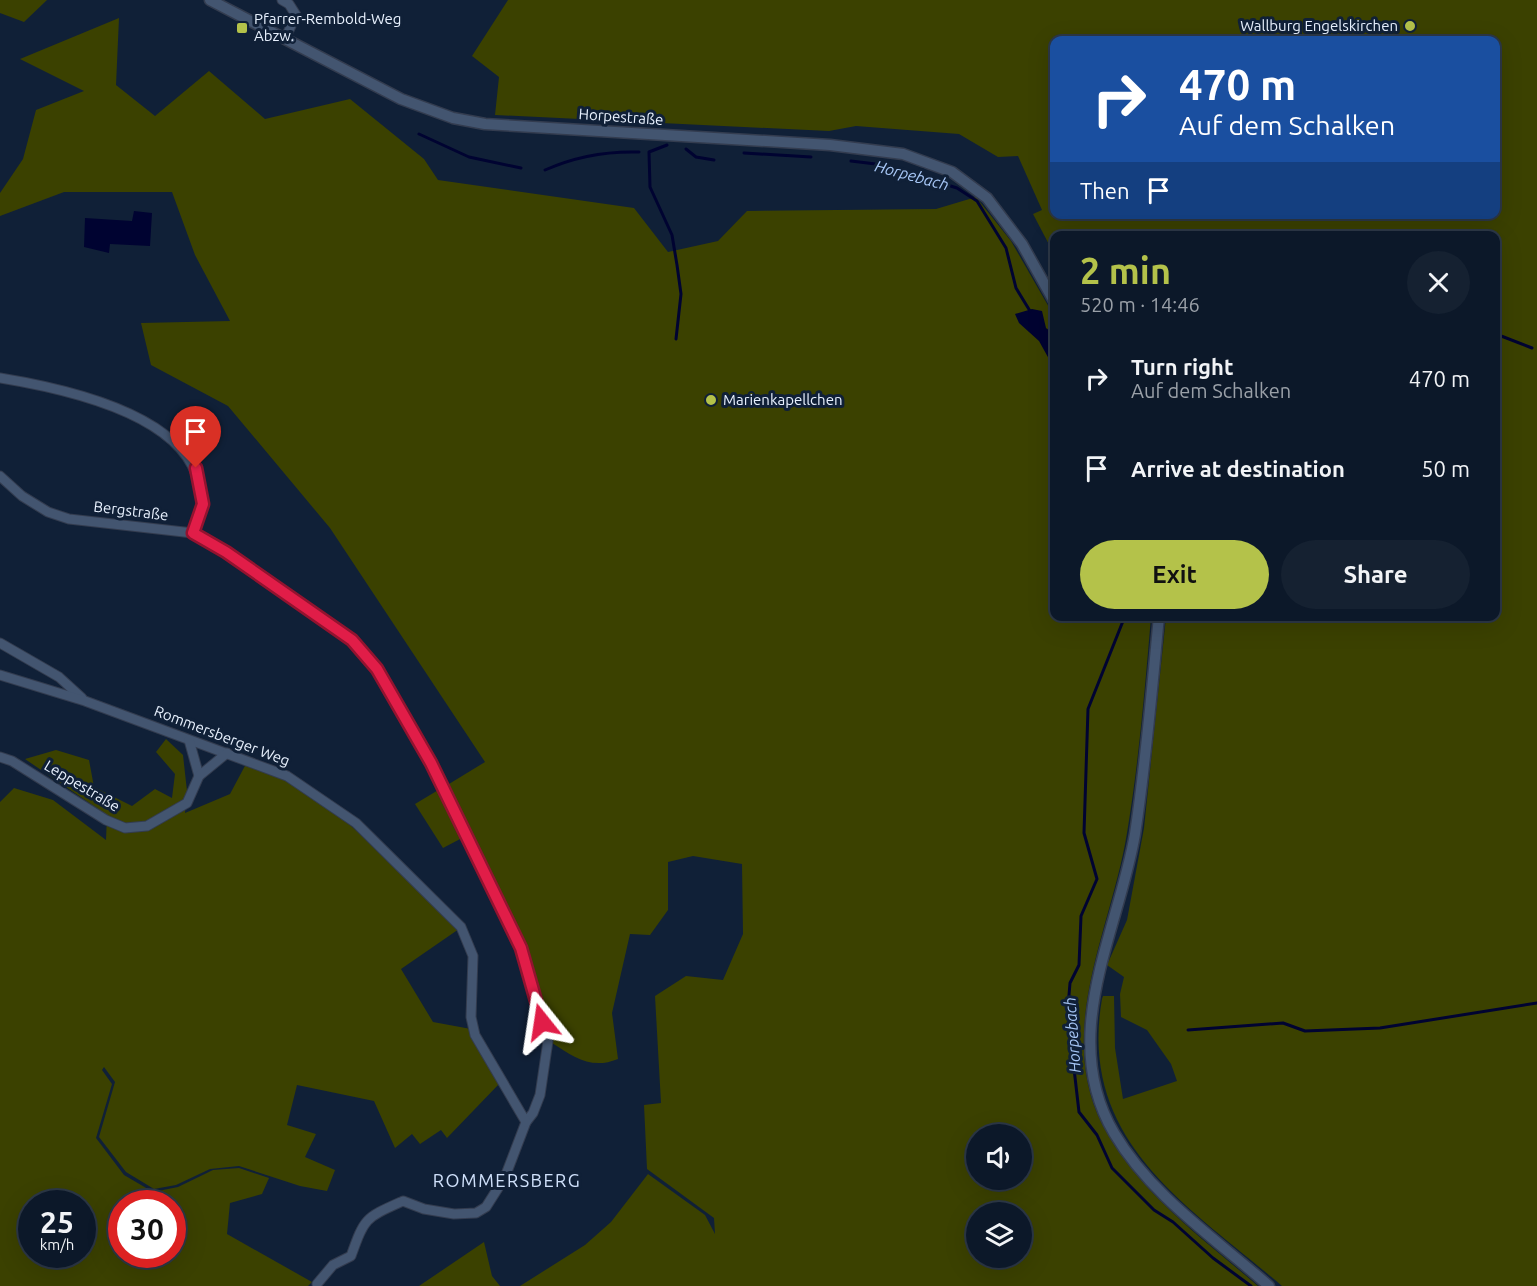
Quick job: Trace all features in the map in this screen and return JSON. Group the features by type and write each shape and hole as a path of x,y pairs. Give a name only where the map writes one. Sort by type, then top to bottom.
{"street":[{"name":"Horpestraße","path":"210,0 417,105 453,118 485,124 830,146 903,154 952,172 972,185 1001,213 1022,244 1050,294"},
{"path":"282,0 289,4 296,15 285,39"},
{"path":"0,378 56,387 110,406 139,420 182,448 196,468 203,504 193,533"},
{"name":"Bergstraße","path":"0,476 22,496 48,512 69,519 193,533 226,552 352,640 377,669 431,763 521,948 548,1041 540,1095 533,1113 526,1122"},
{"path":"1158,621 1133,840 1092,1001 1090,1046 1093,1078 1106,1118 1133,1161 1178,1208 1269,1286"},
{"path":"0,643 59,676 85,701"},
{"name":"Rommersberger Weg","path":"0,675 85,701 287,776 356,823 461,927 473,956 471,1017 475,1035 526,1122"},
{"path":"189,740 199,776"},
{"name":"Leppestraße","path":"0,757 12,761 106,820 124,828 147,826 187,803 199,776 227,753"},
{"path":"317,1284 333,1265 351,1256 363,1223 380,1211 403,1201 424,1209 454,1214 476,1213 486,1207 505,1177 526,1122"}],"green space":[{"path":"0,0 47,0 24,22 0,13"},
{"path":"508,0 1537,0 1537,1286 1282,1286 1211,1228 1148,1166 1123,1132 1106,1093 1099,1049 1102,999 1103,996 1114,996 1115,1048 1123,1099 1177,1081 1171,1064 1147,1030 1121,1017 1120,994 1124,977 1107,965 1127,920 1144,828 1166,621 1500,621 1500,231 1050,231 1050,246 1033,214 1042,210 1018,156 998,157 959,134 856,126 829,131 495,115 499,77 472,56"},
{"path":"119,18 116,85 155,116 209,71 265,119 350,99 424,159 438,180 634,208 668,252 718,241 747,211 936,209 976,197 1011,241 1050,309 1050,621 1151,621 1138,752 1127,833 1120,869 1091,978 1085,1015 1084,1052 1089,1088 1102,1124 1116,1148 1133,1170 1172,1212 1258,1286 520,1286 585,1245 611,1222 648,1174 705,1215 715,1234 714,1218 647,1169 644,1105 661,1103 655,996 686,976 723,980 743,934 742,864 693,856 668,862 668,910 650,935 630,934 612,1013 618,1059 599,1063 591,1062 575,1057 552,1043 523,949 444,787 485,762 330,528 228,406 151,365 141,323 230,321 195,255 172,192 64,192 0,216 0,193 23,159 36,110 84,91 20,59"},
{"path":"166,739 183,755 187,791 185,813 230,794 247,762 288,778 351,826 425,892 459,929 401,969 433,1022 471,1029 499,1084 447,1138 441,1130 420,1144 412,1134 395,1148 374,1101 297,1085 287,1125 316,1134 305,1157 335,1170 327,1191 300,1186 239,1166 210,1169 176,1185 154,1189 126,1172 99,1137 115,1082 104,1067 102,1070 112,1084 96,1138 124,1175 150,1190 108,1190 108,1268 186,1268 186,1190 163,1190 178,1187 213,1170 239,1168 269,1178 262,1194 230,1203 227,1234 312,1282 308,1286 0,1286 0,802 14,788 53,800 106,840 107,815 25,759 56,750 89,760 94,787 132,806 155,789 172,798 175,774 156,752"},
{"path":"440,789 464,837 443,848 415,804"},
{"path":"484,1242 492,1276 500,1286 419,1286"}],"water":[{"path":"134,211 152,213 150,246 110,244 109,253 84,247 85,218 132,221"},
{"path":"1032,309 1042,311 1046,328 1050,331 1050,361 1039,341 1019,323 1015,314"}],"waterway":[{"name":"Horpebach","path":"419,134 469,157 521,168"},
{"path":"667,145 649,152 650,187 672,235 681,294 676,339"},
{"name":"Horpebach","path":"686,149 696,157 714,160"},
{"name":"Horpebach","path":"545,170 590,156 639,152"},
{"name":"Horpebach","path":"744,153 811,157"},
{"name":"Horpebach","path":"851,161 884,165 957,188 977,201 1006,248 1016,288 1030,311"},
{"path":"1500,336 1532,348"},
{"name":"Horpebach","path":"1123,621 1088,709 1084,833 1097,879 1081,916 1079,965 1070,983 1068,1007 1074,1022 1071,1028 1079,1112 1097,1135 1112,1168 1154,1210 1173,1222 1213,1258 1251,1286"},
{"path":"1188,1030 1283,1023 1305,1031 1380,1028 1537,1003"}],"place":[{"name":"Wallburg Engelskirchen","path":"1410,26"},
{"name":"Pfarrer-Rembold-Weg Abzw.","path":"242,28"},
{"name":"Marienkapellchen","path":"711,400"}],"district":[{"name":"ROMMERSBERG","path":"507,1181"}],"route":[{"path":"196,468 203,504 193,533 279,587 352,640 377,669 431,763 500,902 521,948 542,1022"}]}
